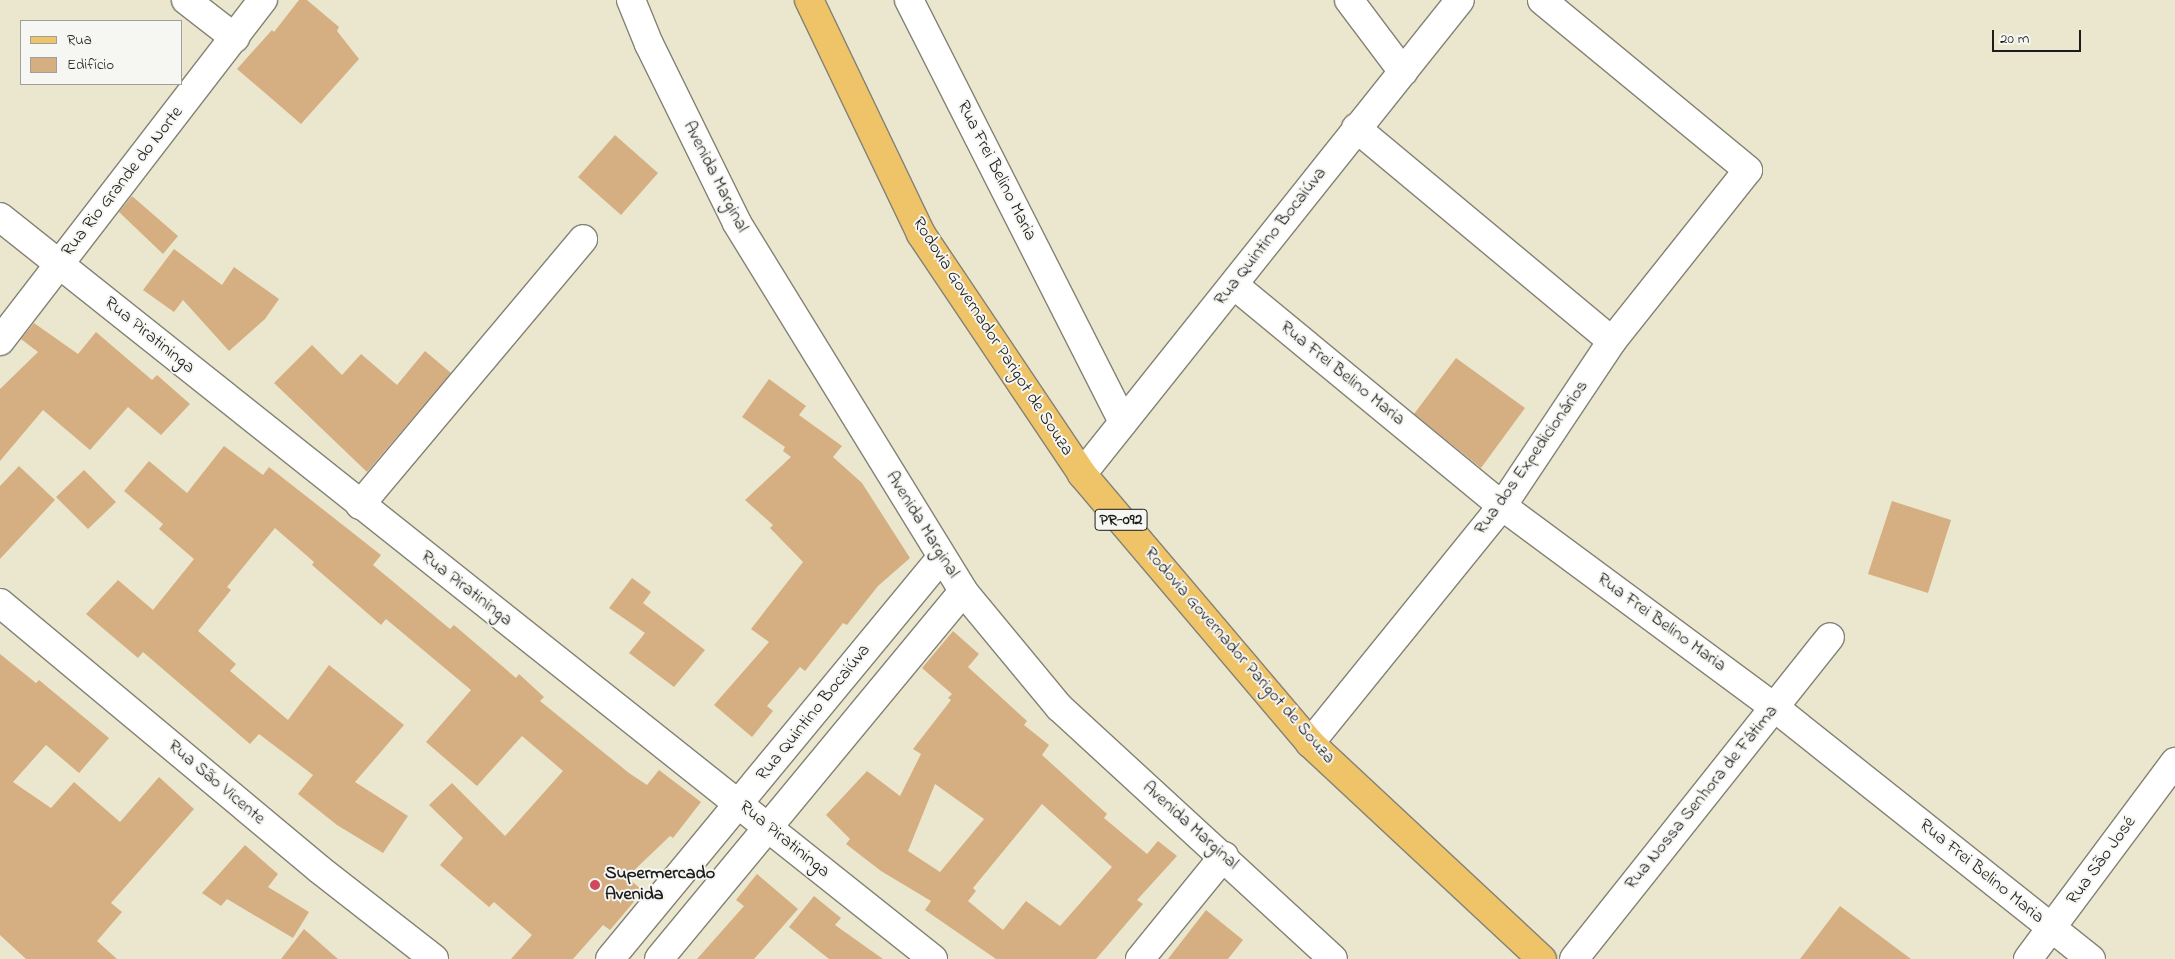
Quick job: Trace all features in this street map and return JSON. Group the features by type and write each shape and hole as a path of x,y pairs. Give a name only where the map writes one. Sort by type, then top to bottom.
{"main road":[{"name":"Rodovia Governador Parigot de Souza","path":"809,0 921,234 1082,474 1310,743 1542,959"}],"street":[{"path":"186,0 234,38"},
{"name":"Rua Rio Grande do Norte","path":"0,341 263,0"},
{"name":"Avenida Marginal","path":"632,0 650,44 737,223 963,591 1059,707 1224,856 1333,959"},
{"name":"Rua Frei Belino Maria","path":"909,0 1123,422"},
{"path":"1349,0 1404,72"},
{"name":"Rua Quintino Bocaiúva","path":"1082,474 1234,285 1356,128 1404,72 1460,0"},
{"name":"Rua dos Expedicionários","path":"1310,743 1502,506 1612,341 1748,170 1542,0"},
{"path":"1356,128 1612,341"},
{"name":"Rua Piratininga","path":"0,217 360,505 740,803 768,828 933,959"},
{"path":"360,505 584,239"},
{"name":"Rua Frei Belino Maria","path":"1234,285 1502,506 1774,707 2090,959"},
{"name":"Rua Quintino Bocaiúva","path":"610,959 941,558"},
{"name":"Rua Quintino Bocaiúva","path":"659,959 963,591"},
{"name":"Rua São Vicente","path":"0,604 319,869 434,959"},
{"name":"Rua Nossa Senhora de Fátima","path":"1574,959 1830,637"},
{"name":"Rua São José","path":"2028,959 2175,763"},
{"path":"1140,959 1224,856"}],"building":[{"path":"299,0 307,0 339,27 337,31 359,59 301,124 237,69 272,30 274,32"},
{"path":"615,135 658,173 621,215 578,177"},
{"path":"132,196 178,236 163,254 119,212"},
{"path":"174,249 222,285 234,267 279,299 265,319 229,351 183,300 174,312 143,290"},
{"path":"34,323 78,354 96,332 152,380 157,375 190,404 161,435 128,407 90,450 43,410 0,461 0,389 38,352 21,339"},
{"path":"312,345 342,375 361,354 397,385 425,351 451,373 367,472 274,383"},
{"path":"1456,358 1525,408 1481,468 1414,414"},
{"path":"769,379 806,406 799,415 842,446 833,457 862,483 910,558 878,586 847,625 843,623 805,671 800,667 767,706 773,711 752,737 714,705 769,642 751,629 803,562 770,528 773,525 745,500 791,457 783,451 785,447 742,417"},
{"path":"224,446 263,475 269,467 381,555 373,565 450,629 454,625 516,678 519,674 544,697 540,701 629,773 647,785 659,770 701,802 673,838 670,836 627,877 643,891 610,930 603,925 573,959 511,959 532,935 494,902 489,907 440,865 463,838 429,805 452,783 505,836 563,771 522,736 477,786 426,742 471,690 386,619 381,625 312,565 314,562 275,528 227,587 231,590 198,631 236,664 230,671 288,720 329,665 404,725 355,782 408,816 383,853 337,825 298,794 313,775 259,734 250,744 143,652 138,658 86,614 118,580 153,610 194,559 159,529 163,524 124,491 149,461 187,493"},
{"path":"19,466 55,500 0,559 0,486"},
{"path":"84,470 116,502 88,529 56,497"},
{"path":"1892,501 1951,520 1928,593 1868,574"},
{"path":"632,578 651,592 643,603 705,650 674,687 629,653 645,633 609,608"},
{"path":"953,631 979,654 968,667 1027,721 1024,725 1049,745 1042,755 1107,814 1104,818 1147,854 1158,841 1177,856 1137,900 1143,904 1096,959 996,959 925,910 931,901 881,871 846,844 850,839 826,815 867,771 900,796 921,754 913,749 951,700 948,698 952,694 922,668","holes":["935,784 984,819 940,872 908,851","1042,804 1112,867 1060,926 1026,901 1003,930 968,901 976,891 973,888"]},
{"path":"0,654 36,683 39,680 109,738 79,773 46,745 13,782 51,808 74,782 120,822 159,777 194,809 111,903 122,912 97,941 117,959 26,959 0,935"},
{"path":"245,845 278,874 268,887 309,912 293,938 227,899 221,906 202,893"},
{"path":"757,874 798,909 754,959 697,959 744,906 736,900"},
{"path":"814,896 841,918 835,925 883,959 829,959 789,927"},
{"path":"1840,906 1911,959 1800,959"},
{"path":"1206,910 1243,940 1228,959 1168,959"},
{"path":"304,929 338,959 281,959"}],"place":[{"name":"Supermercado Avenida","path":"595,885"}]}
